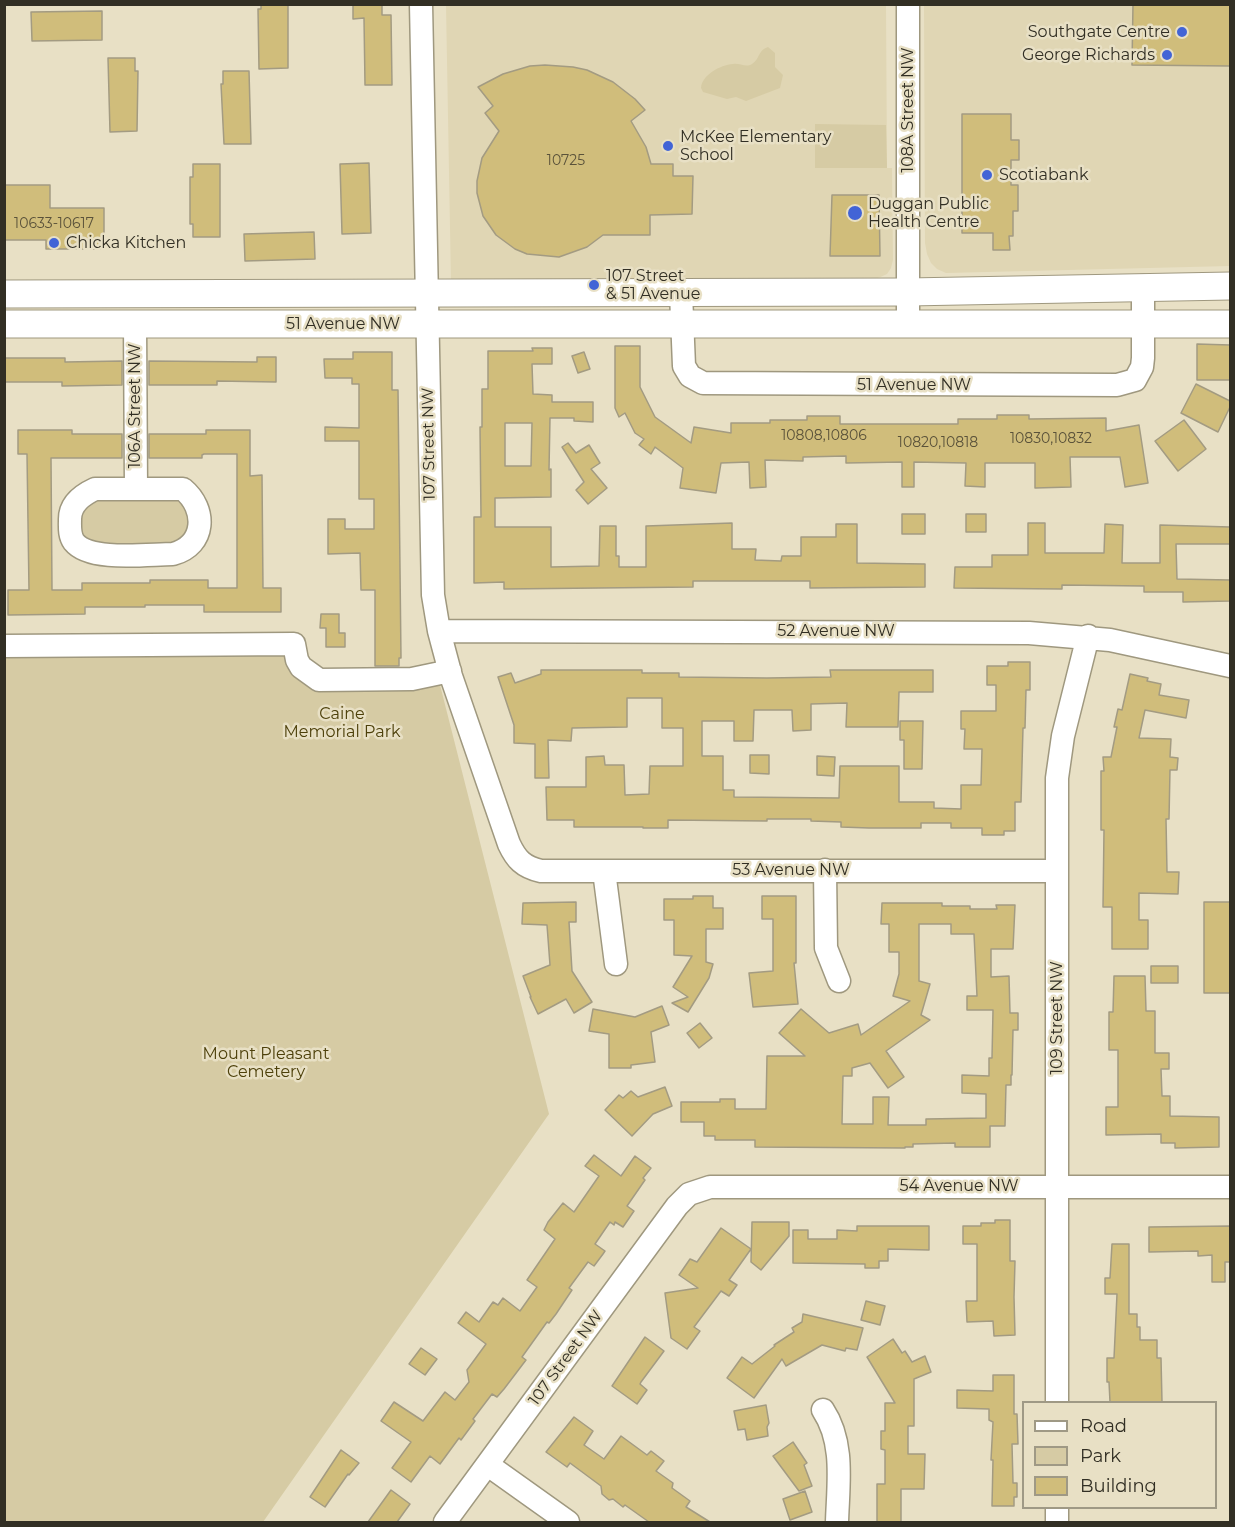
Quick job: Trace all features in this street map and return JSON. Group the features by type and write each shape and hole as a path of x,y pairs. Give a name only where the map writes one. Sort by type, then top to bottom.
{"main road":[{"name":"51 Avenue NW","path":"4,294 908,292 1230,286"},
{"name":"51 Avenue NW","path":"4,324 1230,324"}],"street":[{"name":"107 Street NW","path":"420,4 432,581 439,631 450,671 509,844 516,858 525,867"},
{"name":"108A Street NW","path":"908,4 908,324"},
{"name":"51 Avenue NW","path":"681,292 684,366 690,376 703,383 1117,386 1134,380 1142,367 1143,286"},
{"name":"106A Street NW","path":"135,324 136,489"},
{"name":"106A Street NW","path":"95,489 136,489 183,489 192,497 198,508 198,531 194,543 184,551 173,554 96,554 83,550 74,541 70,533 70,512 76,501 84,494 95,489"},
{"name":"52 Avenue NW","path":"439,631 1038,633 1088,636 1230,666"},
{"name":"109 Street NW","path":"1057,1401 1056,802 1060,752 1088,636"},
{"path":"4,646 294,644 301,667 319,680 412,679 450,671"},
{"name":"53 Avenue NW","path":"525,867 541,871 1057,871"},
{"path":"825,870 826,948 839,981"},
{"path":"603,871 616,964"},
{"name":"54 Avenue NW","path":"689,1194 710,1187 1230,1187"},
{"name":"107 Street NW","path":"445,1522 677,1206 689,1194"},
{"path":"823,1410 831,1423 837,1444 837,1522"},
{"path":"488,1465 568,1522"}],"shaded area":[{"name":"McKee Elementary School","path":"446,5 886,5 887,168 892,168 893,260 891,268 887,274 874,280 451,283"},
{"path":"924,5 1230,5 1230,266 946,273 937,269 931,263 925,243"}],"green space":[{"path":"768,47 775,53 775,67 783,75 780,88 746,101 736,97 727,99 703,92 702,83 712,72 728,65 750,65 755,62 762,50"},
{"path":"815,124 886,125 887,168 815,168"},
{"path":"180,497 186,502 191,530 181,544 97,547 80,537 77,514 88,500"},
{"name":"Mount Pleasant Cemetery","path":"286,652 296,668 439,681 549,1114 263,1522 5,1522 4,654"}],"building":[{"path":"261,4 288,4 288,68 259,69 258,9 261,9"},
{"path":"353,4 382,4 382,15 391,15 392,85 365,85 364,18 353,19"},
{"name":"Southgate Centre","path":"1133,4 1230,4 1230,66 1132,65"},
{"path":"102,11 102,40 32,41 31,12"},
{"path":"108,58 135,58 135,71 138,71 137,131 110,132"},
{"path":"545,65 587,70 613,82 635,99 645,110 631,121 646,147 651,164 673,164 673,176 693,176 692,214 650,215 650,235 603,235 587,247 559,257 527,254 515,249 496,235 483,216 477,193 477,181 482,158 499,131 485,113 493,106 478,87 503,74 530,66"},
{"path":"223,71 249,71 251,144 224,144 221,84 223,84"},
{"name":"Scotiabank","path":"962,114 1011,114 1011,140 1019,140 1019,160 1011,160 1011,185 1018,185 1018,211 1013,211 1013,236 1009,236 1010,250 993,250 993,233 962,233"},
{"path":"369,163 371,233 342,234 340,164"},
{"path":"193,164 220,164 220,237 193,237 193,224 190,224 190,177 193,177"},
{"path":"4,185 50,185 50,208 104,208 104,249 46,249 46,240 4,240"},
{"name":"Duggan Public Health Centre","path":"832,195 879,195 880,256 830,256"},
{"path":"314,232 315,259 245,261 244,234"},
{"path":"1197,344 1230,345 1230,380 1197,380"},
{"path":"615,346 640,346 640,387 655,417 691,443 694,427 731,433 731,423 807,420 807,416 840,416 840,424 958,424 958,419 997,419 997,415 1029,415 1029,419 1106,418 1106,431 1139,425 1148,483 1125,487 1120,457 1070,457 1071,487 1035,488 1035,463 985,463 985,487 965,486 966,463 914,462 914,487 902,487 902,462 846,463 846,456 803,457 803,461 765,460 766,487 750,488 749,462 721,463 716,493 680,488 683,468 655,447 651,454 639,445 644,439 635,433 625,413 619,417 615,408"},
{"path":"532,348 552,348 552,364 532,364 533,394 552,395 552,402 593,402 593,422 574,421 574,418 550,418 551,497 495,498 495,527 551,527 551,567 599,566 600,526 616,526 616,556 619,556 619,567 646,567 646,526 732,523 732,549 756,549 755,560 781,561 782,556 801,556 801,537 836,537 836,524 857,524 857,563 925,564 925,587 810,588 810,581 693,581 693,587 504,589 504,582 474,583 474,517 481,517 480,427 482,427 482,389 488,389 488,351 533,351","holes":["505,423 532,423 531,466 505,466"]},
{"path":"353,352 392,352 392,390 398,390 401,658 399,658 399,666 375,666 375,590 361,590 360,553 328,554 328,519 345,519 345,529 374,529 374,499 359,499 359,441 325,441 325,427 359,428 359,384 352,384 352,378 325,378 324,359 353,359"},
{"path":"584,352 590,369 578,373 572,356"},
{"path":"257,357 276,357 276,382 217,381 217,385 149,385 149,361 257,362"},
{"path":"4,358 65,358 65,362 122,361 122,385 62,386 62,382 4,382"},
{"path":"1196,384 1230,401 1230,407 1218,432 1181,413"},
{"path":"1184,420 1206,449 1178,471 1155,441"},
{"path":"18,430 72,430 72,434 122,434 122,458 51,458 52,590 82,590 82,583 150,583 150,580 208,580 208,588 237,588 237,454 204,454 202,458 149,458 149,434 206,434 206,430 250,430 250,476 262,475 263,588 281,588 281,612 204,612 204,605 145,605 145,607 85,607 85,614 8,615 8,590 29,590 27,454 18,454"},
{"path":"568,443 576,453 589,445 600,463 591,469 607,488 588,504 576,490 584,482 562,447"},
{"path":"902,514 925,514 925,534 902,534"},
{"path":"966,514 986,514 986,532 966,532"},
{"path":"1028,523 1045,523 1045,553 1104,553 1105,524 1123,525 1122,563 1160,563 1160,525 1230,527 1230,544 1176,544 1177,579 1230,580 1230,601 1183,602 1183,592 1144,592 1144,586 1062,585 1062,589 954,588 955,567 992,567 992,555 1028,555"},
{"path":"321,614 339,614 339,633 345,633 345,647 326,647 326,628 320,628"},
{"path":"1008,662 1030,662 1030,690 1026,690 1021,802 1015,802 1015,831 1004,831 1004,835 982,835 982,828 951,828 951,823 921,823 921,828 869,828 841,827 841,822 811,821 811,819 668,820 668,828 643,828 574,827 574,820 547,820 546,787 586,787 586,757 604,756 605,765 624,765 625,795 649,794 650,766 683,766 683,728 662,728 662,698 627,698 627,727 572,728 571,741 548,740 549,778 535,778 535,744 514,743 514,725 498,677 511,673 515,683 541,674 541,670 642,670 642,673 679,673 679,677 767,678 831,677 830,670 933,670 933,692 899,692 898,727 846,727 847,703 811,704 811,730 793,731 792,710 754,710 753,741 734,741 734,721 702,721 702,756 723,756 723,790 734,790 734,797 839,798 840,766 899,766 899,802 934,802 934,808 961,809 961,785 981,785 982,749 964,749 965,729 961,729 961,711 996,711 996,685 987,685 987,666 1008,666"},
{"path":"1130,674 1161,684 1159,695 1189,700 1186,718 1145,710 1139,738 1171,739 1170,757 1178,758 1177,770 1170,770 1169,819 1166,819 1167,872 1179,872 1178,894 1139,893 1139,920 1148,920 1148,949 1112,949 1112,907 1103,907 1104,830 1101,830 1101,771 1104,771 1103,757 1111,757 1118,709 1122,710"},
{"path":"900,721 923,721 922,769 904,769 904,740 900,740"},
{"path":"750,755 769,755 769,774 750,773"},
{"path":"817,756 835,757 834,776 817,775"},
{"path":"693,896 713,896 713,908 723,908 723,929 706,929 706,962 713,964 709,978 688,1012 672,1003 688,997 673,987 692,956 674,955 674,920 664,920 664,899 693,899"},
{"path":"762,896 796,896 796,963 794,963 798,1004 753,1007 749,973 773,971 773,919 762,919"},
{"path":"576,902 576,922 569,922 572,971 592,1002 574,1013 566,999 538,1014 523,976 550,965 547,925 522,924 523,903"},
{"path":"1204,902 1230,902 1230,993 1204,993"},
{"path":"882,903 942,903 942,906 970,906 970,909 997,909 996,905 1015,905 1013,949 991,949 991,977 1009,976 1010,1013 1018,1013 1018,1030 1013,1030 1012,1075 1011,1085 1006,1085 1005,1126 990,1126 990,1147 955,1147 955,1143 913,1144 913,1147 905,1148 755,1147 755,1140 715,1140 715,1136 704,1136 704,1122 681,1122 681,1102 720,1102 720,1099 735,1099 735,1109 766,1109 767,1056 805,1056 779,1033 801,1009 829,1033 858,1024 861,1035 910,1001 893,996 899,974 899,952 889,952 889,924 881,924","holes":["919,924 951,924 951,934 974,934 977,996 967,996 967,1010 993,1010 992,1058 989,1058 989,1076 962,1075 962,1093 986,1094 986,1118 926,1119 926,1125 888,1125 889,1097 873,1097 873,1124 842,1124 843,1076 852,1076 852,1068 870,1063 888,1088 904,1077 886,1051 930,1020 921,1015 930,984 919,981"]},
{"path":"1151,966 1178,966 1178,983 1151,983"},
{"path":"1114,976 1145,976 1146,1011 1155,1011 1155,1053 1169,1053 1169,1069 1161,1069 1162,1096 1170,1096 1170,1116 1219,1117 1219,1147 1175,1148 1175,1143 1161,1143 1161,1134 1106,1135 1106,1107 1118,1107 1118,1050 1109,1050 1109,1012 1113,1012"},
{"path":"662,1006 669,1025 651,1032 655,1062 631,1065 631,1068 609,1068 609,1034 589,1031 593,1009 635,1017"},
{"path":"700,1023 712,1038 699,1048 687,1033"},
{"path":"665,1087 672,1106 653,1114 632,1136 605,1110 619,1095 623,1098 631,1091 638,1097"},
{"path":"594,1155 621,1176 635,1156 651,1168 627,1206 634,1211 623,1227 610,1222 595,1244 605,1251 594,1266 588,1262 569,1288 572,1290 556,1314 549,1323 547,1322 522,1357 526,1360 504,1389 497,1397 492,1394 461,1440 459,1438 440,1464 430,1456 411,1482 392,1468 411,1442 381,1421 394,1402 423,1421 445,1392 455,1400 469,1382 467,1370 486,1344 458,1323 466,1312 479,1322 493,1302 498,1305 503,1298 520,1311 537,1287 527,1280 555,1239 544,1230 548,1222 563,1203 574,1212 599,1176 585,1166"},
{"path":"995,1220 1010,1220 1010,1261 1015,1261 1015,1335 994,1336 993,1321 967,1322 966,1301 977,1301 977,1244 963,1244 963,1226 981,1226 981,1223 995,1223"},
{"path":"752,1222 789,1222 789,1236 761,1270 751,1262"},
{"path":"857,1226 929,1226 929,1250 888,1249 888,1261 879,1261 879,1268 865,1268 865,1264 793,1263 793,1230 808,1230 808,1239 837,1239 837,1230 857,1231"},
{"path":"1230,1226 1230,1262 1225,1262 1225,1282 1212,1282 1212,1255 1198,1256 1198,1251 1149,1252 1149,1227"},
{"path":"721,1228 751,1249 729,1280 737,1285 729,1296 721,1291 694,1327 700,1331 687,1349 671,1338 665,1293 698,1288 679,1275 690,1259 697,1262"},
{"path":"1112,1244 1129,1244 1129,1314 1137,1314 1140,1340 1157,1340 1157,1358 1161,1358 1162,1401 1110,1401 1107,1358 1114,1358 1117,1294 1105,1294 1105,1278 1110,1278"},
{"path":"866,1301 885,1306 880,1325 861,1320"},
{"path":"803,1314 863,1328 857,1350 846,1348 845,1351 822,1345 786,1366 782,1359 754,1398 727,1378 742,1357 752,1364 794,1332 792,1328 802,1322"},
{"path":"645,1337 664,1351 641,1382 640,1384 647,1390 637,1404 612,1386"},
{"path":"893,1339 902,1353 905,1351 912,1362 925,1356 931,1372 914,1379 914,1426 908,1426 908,1454 925,1454 924,1489 901,1489 901,1522 877,1522 877,1484 885,1484 885,1450 881,1449 881,1431 885,1431 885,1403 895,1403 867,1357"},
{"path":"421,1348 437,1359 425,1375 409,1364"},
{"path":"993,1375 1014,1375 1014,1414 1017,1414 1018,1444 1012,1444 1013,1483 1017,1483 1017,1497 1014,1497 1014,1506 992,1506 993,1422 989,1420 989,1409 957,1408 957,1390 993,1391"},
{"path":"766,1405 769,1423 768,1436 747,1440 745,1429 738,1430 734,1411"},
{"path":"574,1417 593,1431 584,1445 604,1459 621,1436 647,1455 651,1451 664,1461 656,1471 673,1483 672,1488 690,1501 686,1507 710,1522 649,1522 625,1505 623,1507 613,1499 609,1500 602,1494 601,1486 570,1463 567,1467 546,1452"},
{"path":"793,1442 807,1463 804,1465 812,1486 799,1491 773,1456"},
{"path":"341,1450 359,1463 348,1474 325,1507 310,1497"},
{"path":"391,1490 410,1504 397,1522 368,1522"},
{"path":"805,1491 812,1512 790,1520 783,1499"}],"place":[{"name":"Southgate Centre","path":"1182,32"},
{"name":"George Richards","path":"1167,55"},
{"name":"McKee Elementary School","path":"668,146"},
{"name":"Scotiabank","path":"987,175"},
{"name":"Duggan Public Health Centre","path":"855,213"},
{"name":"Chicka Kitchen","path":"54,243"},
{"name":"107 Street & 51 Avenue","path":"594,285"}],"park label":[{"name":"Caine Memorial Park","path":"342,723"}]}
